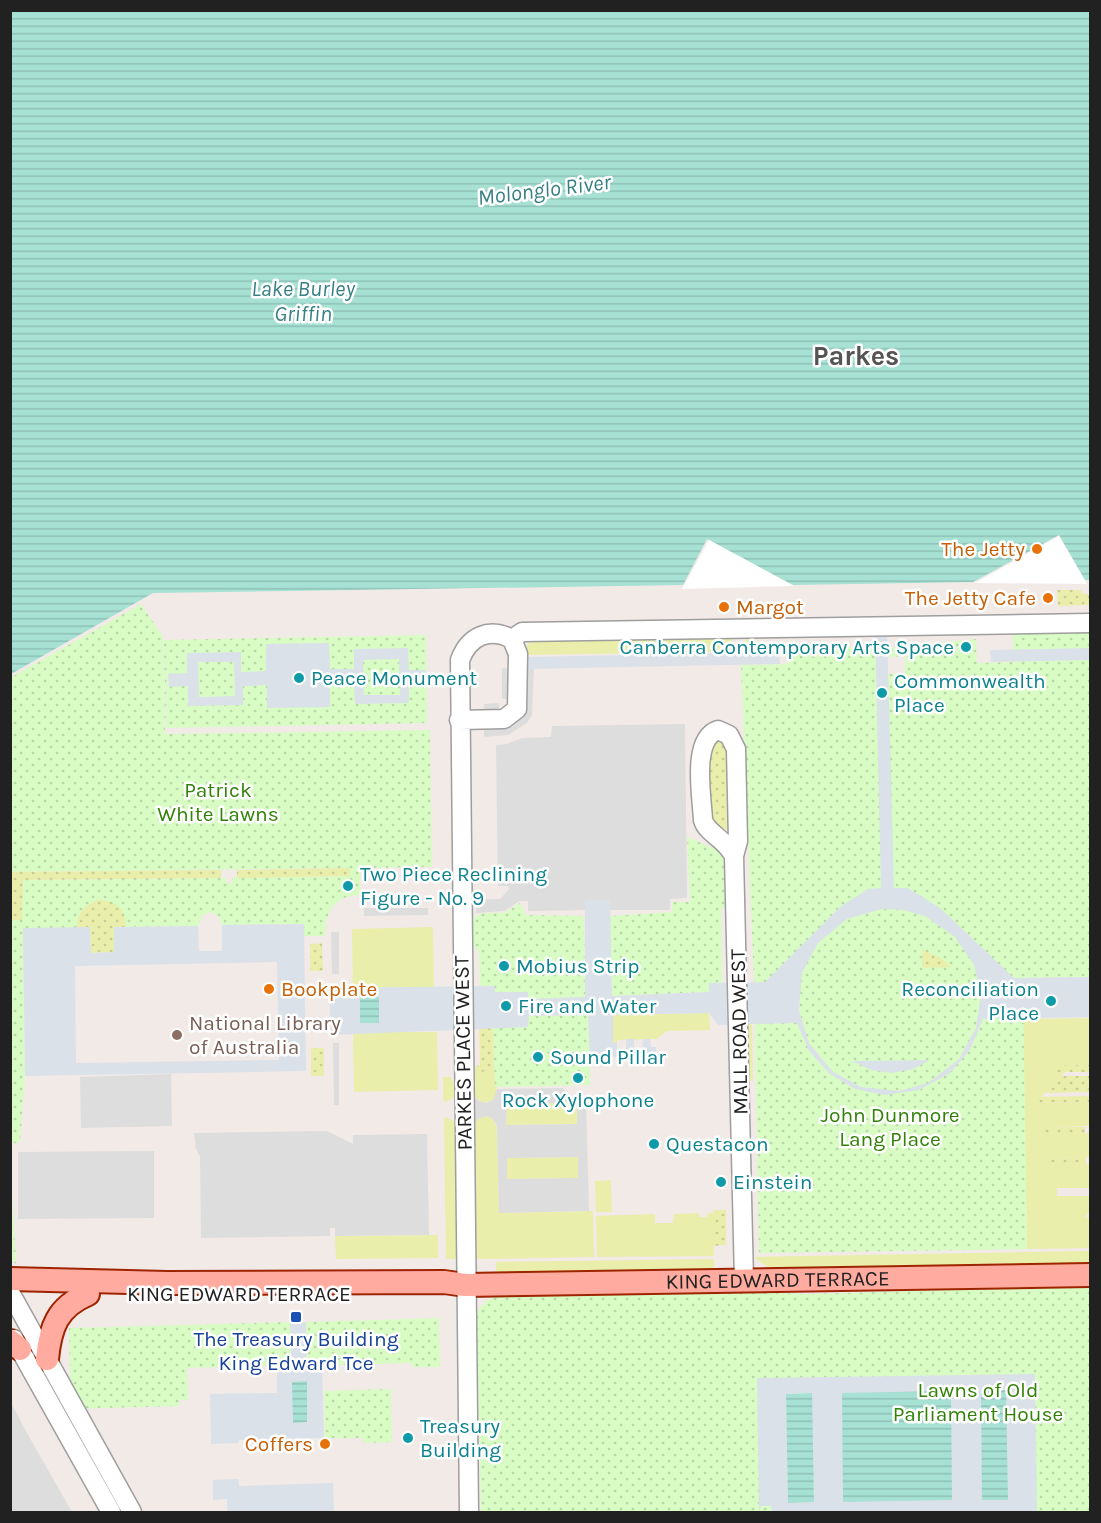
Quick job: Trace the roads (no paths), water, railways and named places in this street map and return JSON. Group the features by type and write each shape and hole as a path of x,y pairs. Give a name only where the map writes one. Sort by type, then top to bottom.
{"main road":[{"name":"KING EDWARD TERRACE","path":"10,1279 167,1283 444,1282 465,1285 1090,1275"},
{"name":"KING EDWARD TERRACE","path":"11,1294 444,1294 465,1285"},
{"path":"47,1359 50,1338 58,1316 69,1305 88,1294"}],"street":[{"path":"459,720 504,719 517,709 518,654 512,639 522,632 1090,623"},
{"name":"PARKES PLACE WEST","path":"469,1512 460,660 470,642 489,633 501,633 512,639"},
{"name":"MALL ROAD WEST","path":"734,856 723,840 707,829 703,820 701,749 707,736 718,730 729,735 736,746 738,841 734,856 744,1281"},
{"path":"11,1294 47,1359 119,1507"},
{"path":"14,1341 119,1507"}],"water":[{"name":"Lake Burley Griffin","path":"11,11 1090,11 1090,580 1085,580 1059,535 973,582 793,585 707,539 683,585 153,593 11,674"},
{"path":"360,997 379,997 379,1023 360,1023"},
{"path":"307,1381 307,1422 293,1423 292,1382"},
{"path":"1006,1390 1008,1500 982,1500 981,1391"},
{"path":"951,1391 952,1500 843,1502 842,1393"},
{"path":"812,1393 814,1502 788,1503 786,1394"}],"place":[{"name":"The Jetty","path":"1037,549"},
{"name":"The Jetty Cafe","path":"1048,598"},
{"name":"Margot","path":"724,607"},
{"name":"Canberra Contemporary Arts Space","path":"966,647"},
{"name":"Peace Monument","path":"299,678"},
{"name":"Commonwealth Place","path":"882,693"},
{"name":"Two Piece Reclining Figure - No. 9","path":"348,886"},
{"name":"Mobius Strip","path":"504,966"},
{"name":"Bookplate","path":"269,989"},
{"name":"Reconciliation Place","path":"1051,1001"},
{"name":"Fire and Water","path":"506,1006"},
{"name":"National Library of Australia","path":"177,1035"},
{"name":"Sound Pillar","path":"538,1057"},
{"name":"Rock Xylophone","path":"578,1078"},
{"name":"Questacon","path":"654,1144"},
{"name":"Einstein","path":"721,1182"},
{"name":"The Treasury Building King Edward Tce","path":"296,1317"},
{"name":"Treasury Building","path":"408,1438"},
{"name":"Coffers","path":"325,1444"}],"district":[{"name":"Parkes","path":"856,356"}],"water label":[{"name":"Molonglo River","path":"544,189"}],"park label":[{"name":"Patrick White Lawns","path":"218,802"},
{"name":"John Dunmore Lang Place","path":"890,1127"},
{"name":"Lawns of Old Parliament House","path":"978,1402"}]}
